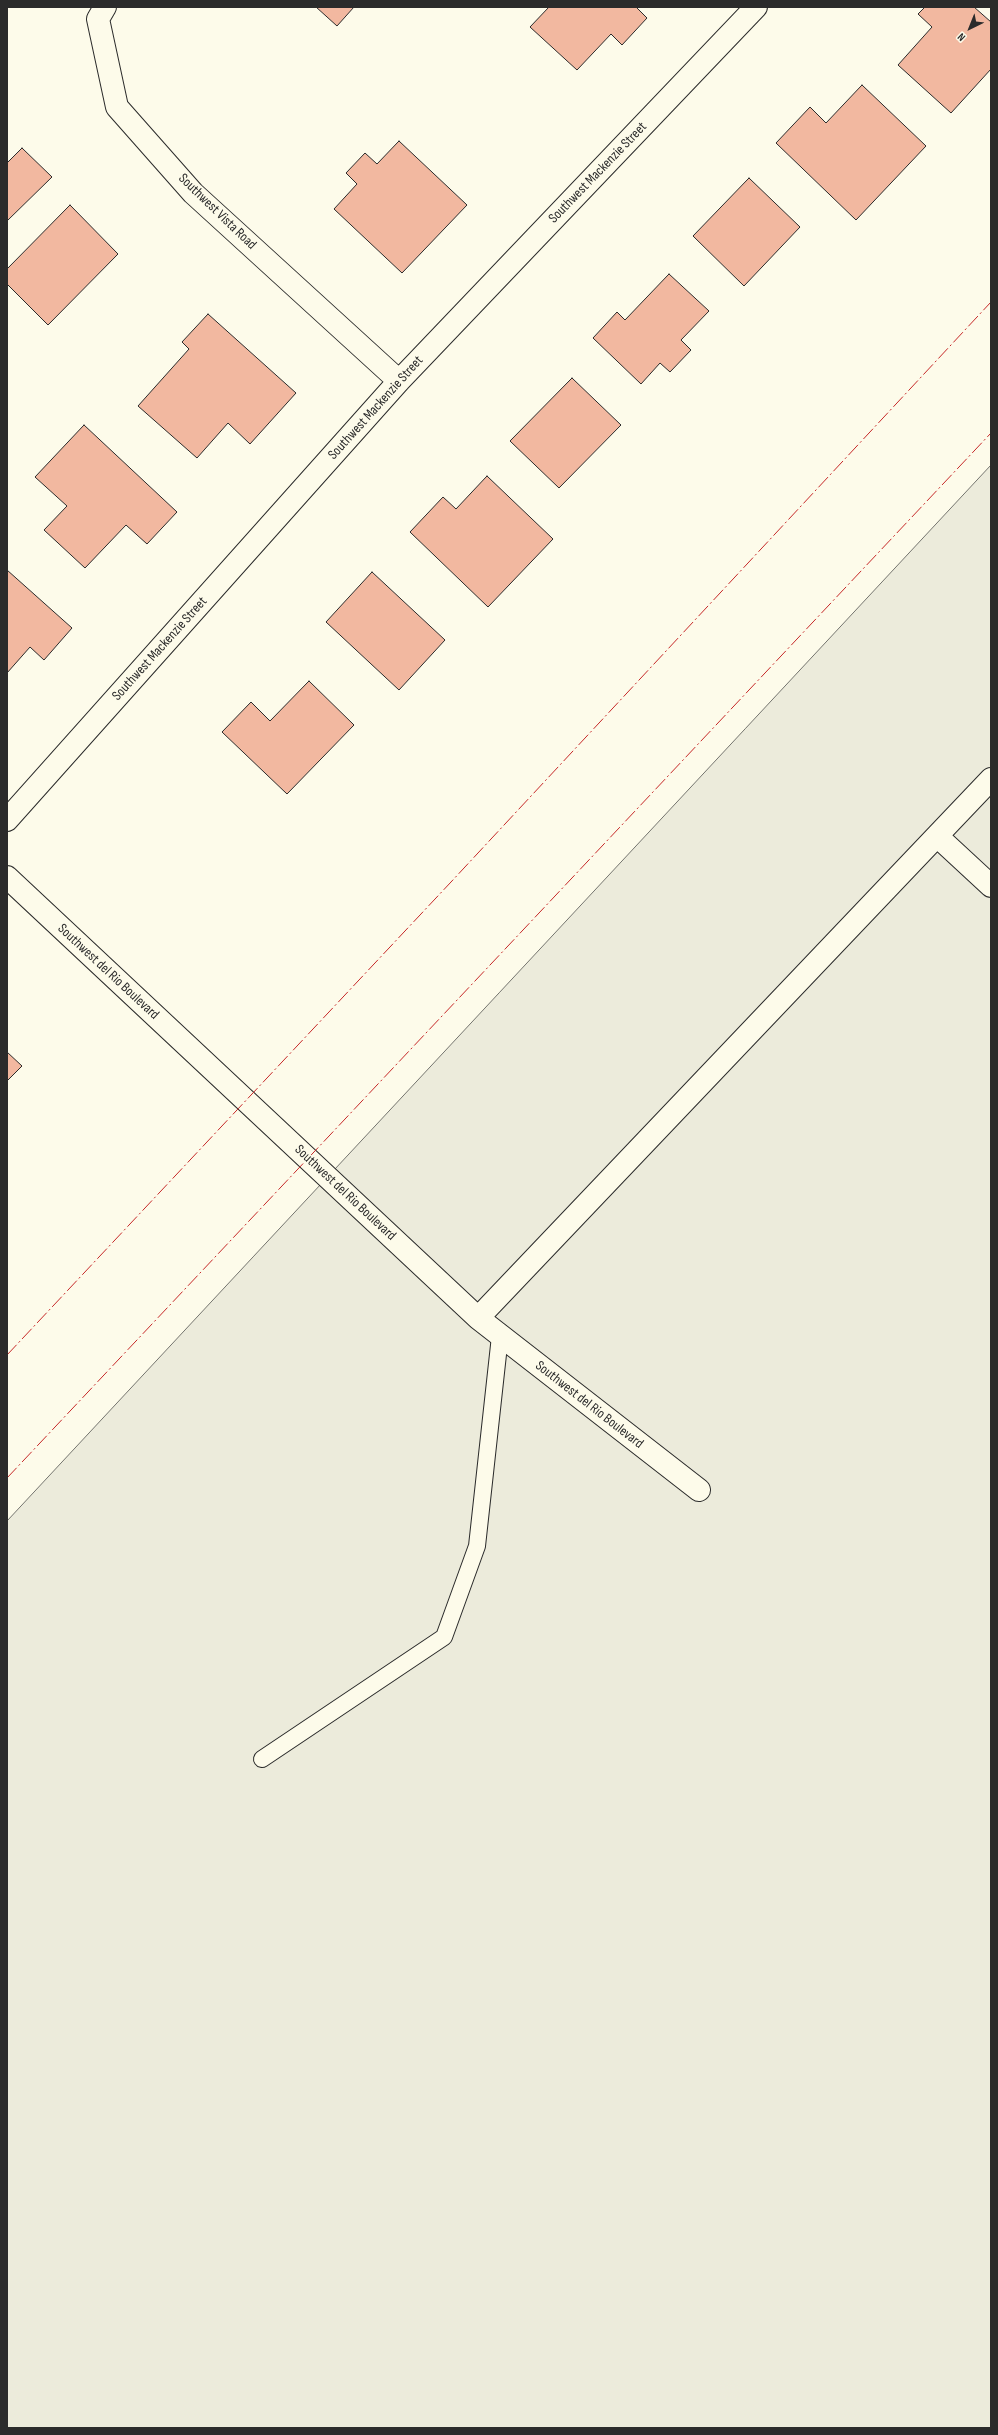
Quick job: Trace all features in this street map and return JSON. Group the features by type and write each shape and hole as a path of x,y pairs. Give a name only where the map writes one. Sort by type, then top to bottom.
{"street":[{"name":"Southwest Vista Road","path":"105,7 98,18 117,107 193,193 399,381"},
{"name":"Southwest Mackenzie Street","path":"7,820 399,381 756,7"},
{"path":"478,1318 991,779"},
{"path":"937,836 991,886"},
{"name":"Southwest del Rio Boulevard","path":"7,877 478,1318 699,1490"}],"lane":[{"path":"262,1759 444,1637 477,1546 500,1336"}],"shaded area":[{"path":"991,465 991,2428 7,2428 7,1521"}],"building":[{"path":"316,7 354,7 337,26"},
{"path":"549,7 636,7 647,18 622,45 611,34 577,70 530,27"},
{"path":"925,7 974,7 991,22 991,69 951,113 898,65 932,27 918,14"},
{"path":"862,85 926,146 856,220 776,143 810,107 826,123"},
{"path":"399,141 467,205 402,273 334,209 357,184 346,173 365,153 377,164"},
{"path":"22,148 52,177 7,221 7,163"},
{"path":"749,178 800,227 744,286 693,236"},
{"path":"70,205 118,254 48,325 7,284 7,269"},
{"path":"669,274 709,311 681,340 691,350 670,372 660,363 641,384 593,338 617,312 625,320"},
{"path":"208,314 296,393 250,444 228,423 197,458 138,406 189,349 182,342"},
{"path":"572,378 621,425 559,488 510,441"},
{"path":"84,425 177,512 147,544 126,525 85,568 44,530 67,506 35,477"},
{"path":"487,476 553,539 488,607 410,532 443,497 456,509"},
{"path":"7,570 72,628 44,660 30,647 7,673"},
{"path":"372,572 445,640 399,690 326,622"},
{"path":"309,681 354,725 287,794 222,732 251,702 270,721"},
{"path":"7,1052 22,1066 7,1081"}],"power":[{"path":"7,1355 451,882 991,302"},
{"path":"7,1478 991,433"}]}
